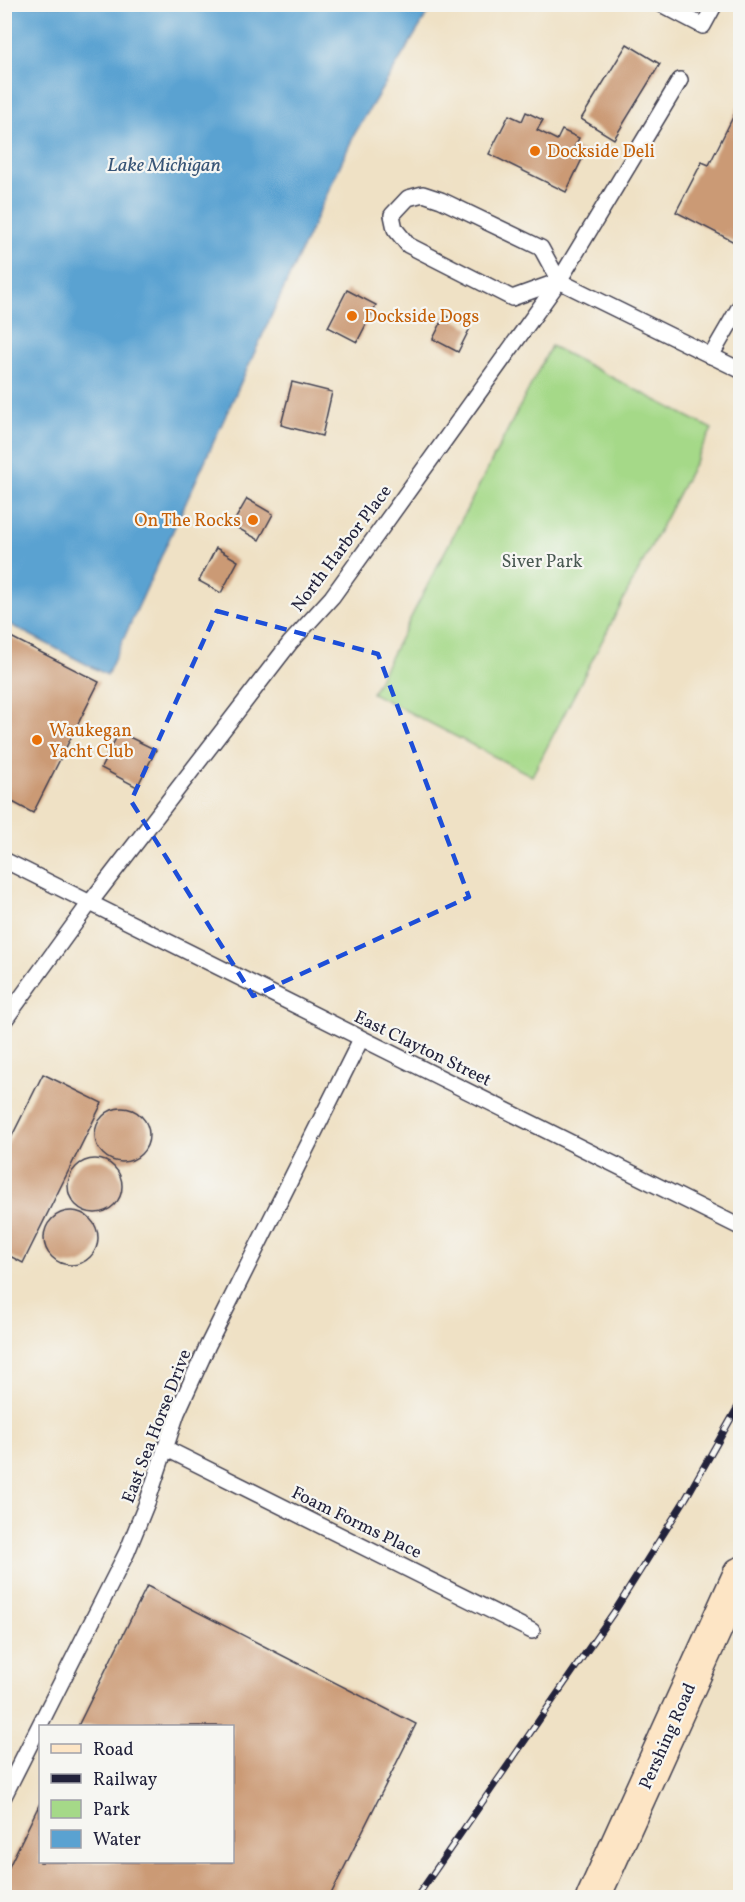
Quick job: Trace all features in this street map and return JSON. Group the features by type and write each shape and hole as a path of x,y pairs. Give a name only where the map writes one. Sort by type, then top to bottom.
{"street":[{"name":"Pershing Road","path":"593,1898 741,1574"}],"lane":[{"path":"661,4 703,26 715,4"},
{"name":"North Harbor Place","path":"4,1021 89,904 290,643 332,597 559,281 680,80"},
{"path":"559,281 512,298 408,245 395,229 392,215 408,198 423,194 441,200 540,248 559,281 741,370"},
{"path":"711,356 741,306"},
{"name":"East Clayton Street","path":"4,860 741,1227"},
{"name":"East Sea Horse Drive","path":"40,1725 127,1552 148,1500 177,1413 208,1345 361,1039"},
{"name":"Foam Forms Place","path":"165,1448 532,1631"},
{"name":"East Sea Horse Drive","path":"4,1796 39,1727"}],"highlighted area":[{"path":"217,611 378,654 469,897 253,996 131,801"}],"green space":[{"name":"Siver Park","path":"551,346 712,429 532,776 372,693"}],"water":[{"name":"Lake Michigan","path":"4,5 433,5 355,133 107,675 5,622"}],"building":[{"path":"627,44 660,64 614,139 581,119"},
{"path":"740,103 740,245 676,212 702,162 709,165"},
{"name":"Dockside Deli","path":"526,112 543,120 537,130 557,140 562,130 579,138 574,148 585,153 566,192 489,154 509,115 522,121"},
{"name":"Dockside Dogs","path":"347,290 376,305 357,342 328,327"},
{"path":"445,315 470,328 458,352 433,339"},
{"path":"292,382 332,392 322,436 281,425"},
{"name":"On The Rocks","path":"247,499 273,514 259,540 232,525"},
{"path":"216,548 238,561 221,593 199,581"},
{"name":"Waukegan Yacht Club","path":"5,634 99,682 33,813 5,798"},
{"path":"119,732 156,750 137,787 101,768"},
{"path":"43,1074 102,1103 23,1263 4,1253 4,1152"},
{"path":"117,1108 127,1108 137,1112 145,1120 149,1135 145,1150 137,1158 127,1162 117,1162 107,1158 99,1150 95,1140 95,1130 99,1120 107,1112"},
{"path":"90,1159 100,1159 110,1163 118,1171 122,1186 118,1201 110,1209 100,1213 90,1213 80,1209 72,1201 68,1191 68,1181 72,1171 80,1163"},
{"path":"66,1211 76,1211 86,1215 94,1223 98,1238 94,1253 86,1261 76,1265 66,1265 56,1261 48,1253 44,1243 44,1233 48,1223 56,1215"},
{"path":"147,1586 416,1724 329,1898 4,1898 4,1877 39,1805 39,1863 234,1863 234,1725 78,1725"}],"railway":[{"path":"416,1898 616,1609 686,1498 740,1403"}],"place":[{"name":"Dockside Deli","path":"535,151"},
{"name":"Dockside Dogs","path":"352,316"},
{"name":"On The Rocks","path":"253,520"},
{"name":"Waukegan Yacht Club","path":"37,740"}]}
